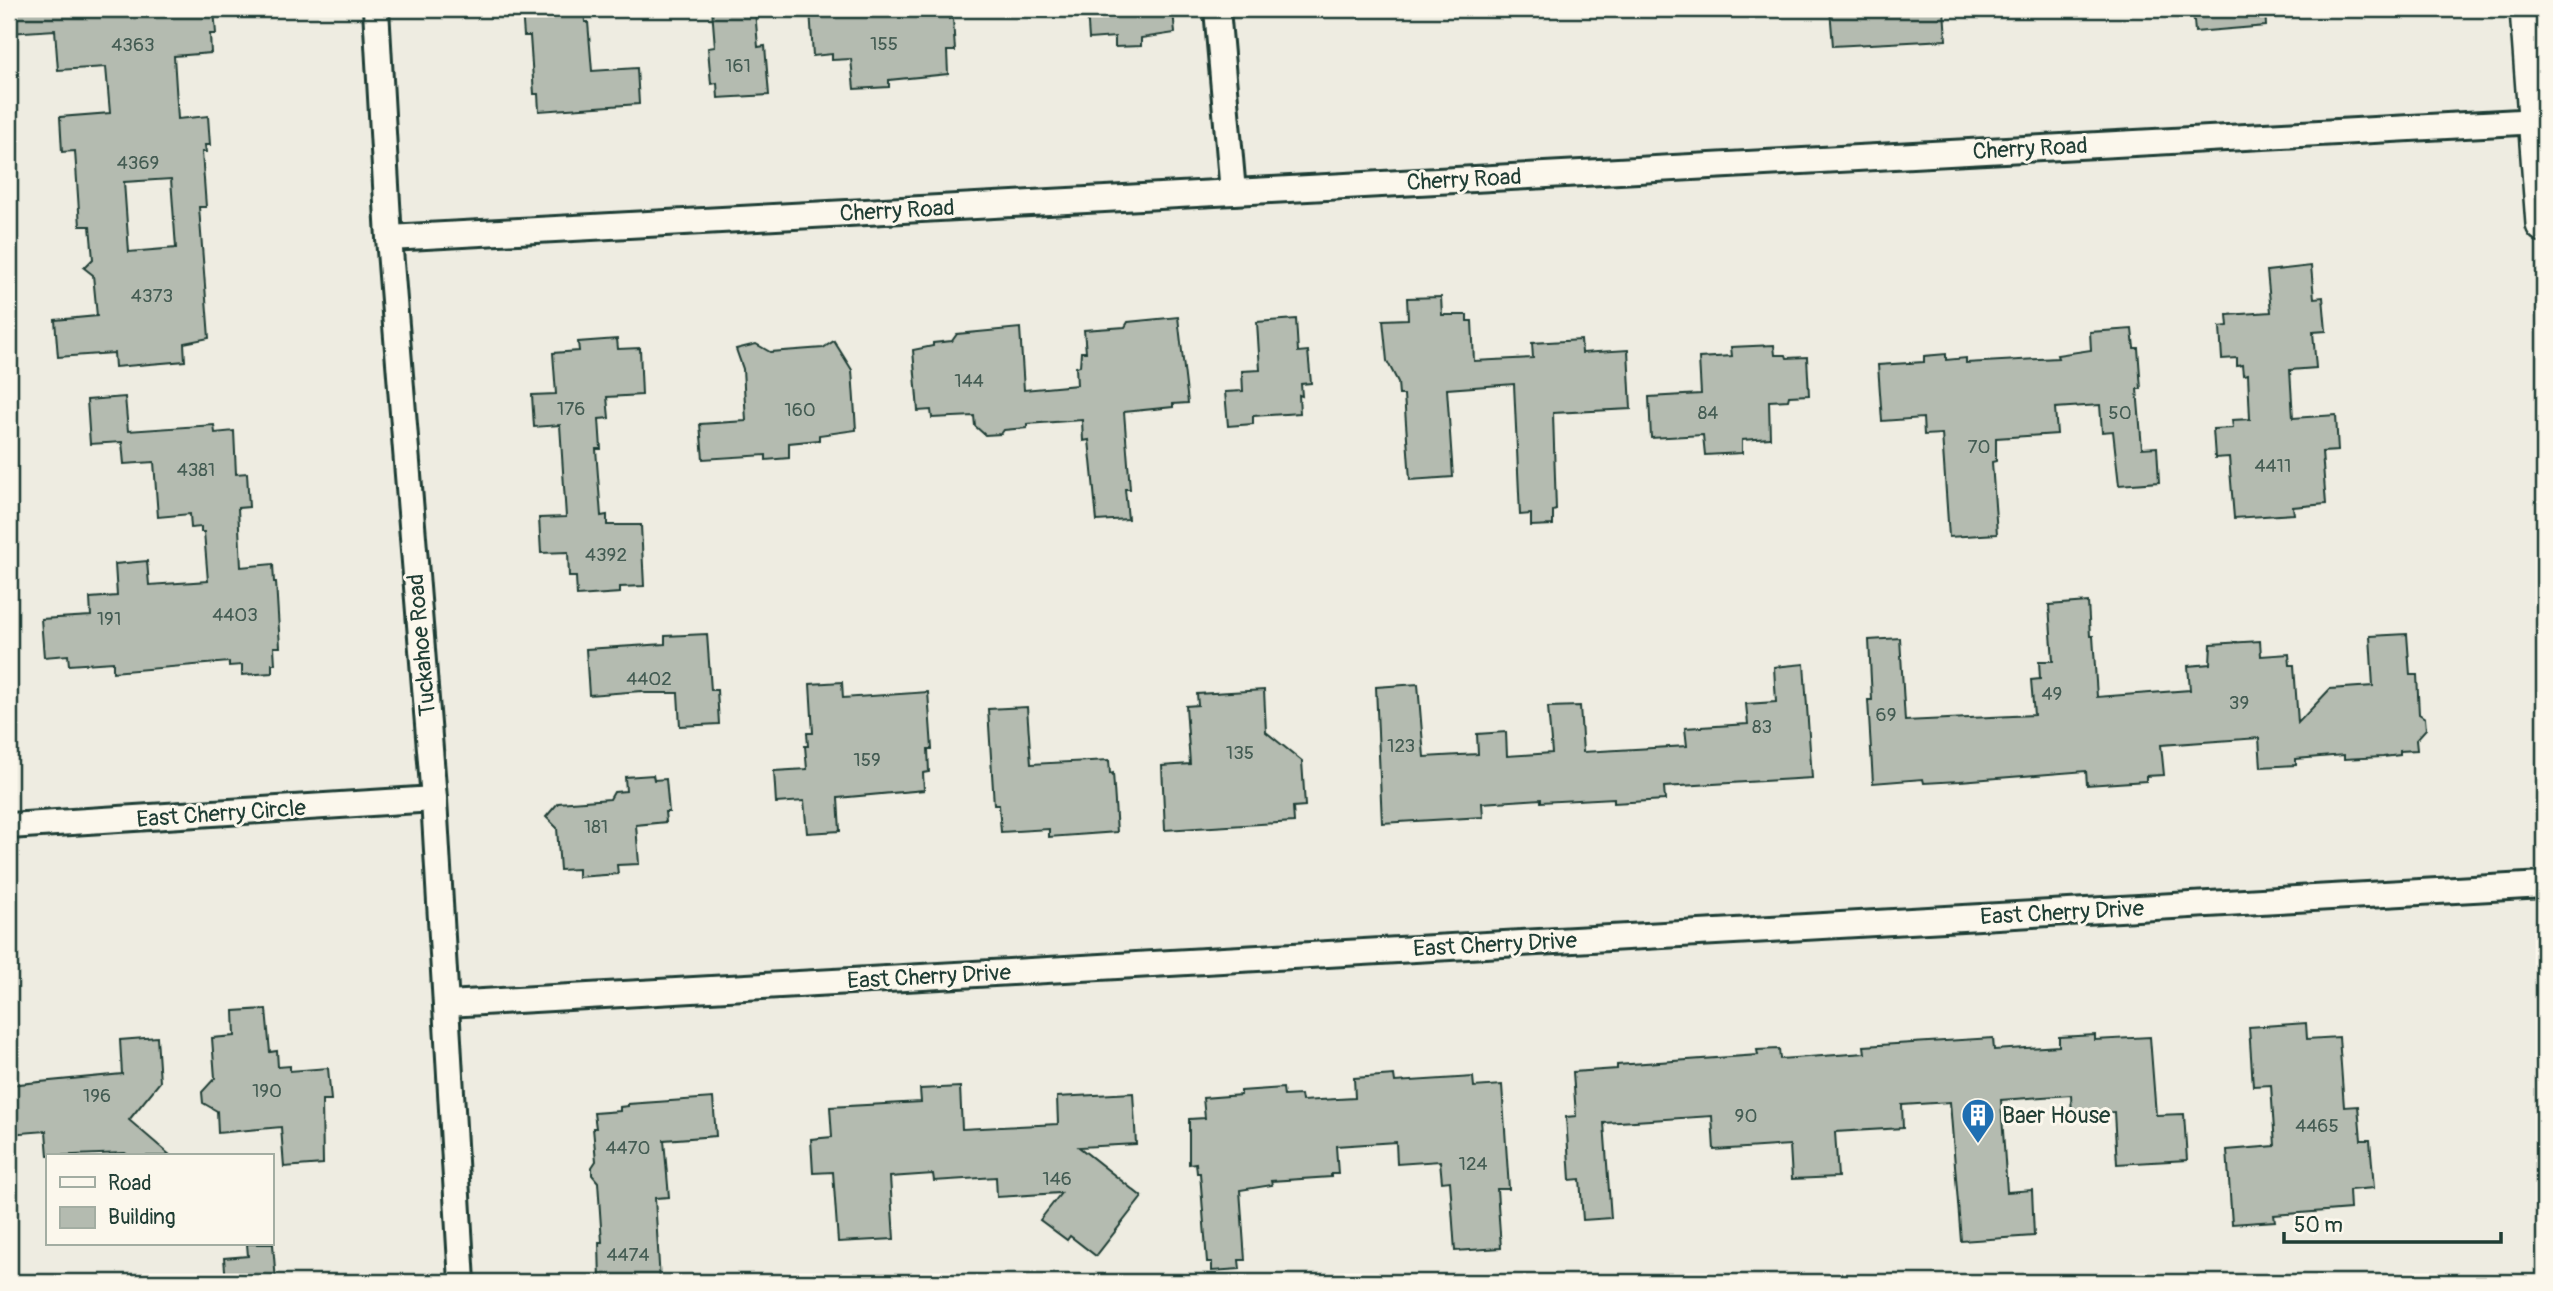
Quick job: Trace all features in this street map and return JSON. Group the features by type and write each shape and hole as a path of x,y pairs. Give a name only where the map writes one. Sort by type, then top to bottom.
{"main road":[{"path":"2528,9 2544,224"}],"street":[{"name":"Tuckahoe Road","path":"376,9 389,238 434,800 462,1282"},
{"path":"1217,9 1233,191"},
{"name":"Cherry Road","path":"389,238 2538,121"},
{"name":"East Cherry Circle","path":"9,826 434,800"},
{"name":"East Cherry Drive","path":"447,1004 2544,885"}],"building":[{"path":"9,9 214,9 216,34 210,34 211,53 174,56 178,119 208,116 210,145 205,145 206,152 202,152 206,207 199,207 209,338 184,343 185,361 115,367 114,353 58,357 55,320 97,316 93,275 84,268 93,259 90,226 80,226 75,151 62,152 60,117 110,113 106,67 58,70 55,30 9,33","holes":["171,179 176,248 129,252 124,182"]},
{"path":"522,9 584,9 585,22 588,22 592,71 637,68 639,104 539,111 538,94 534,94 530,36 524,36"},
{"path":"712,9 755,10 758,47 765,46 769,95 718,98 717,83 711,84 708,48 715,47"},
{"path":"810,9 949,9 949,19 953,18 955,51 947,51 948,74 889,80 889,87 854,89 851,59 832,60 832,54 813,56"},
{"path":"1087,9 1173,9 1175,33 1141,38 1141,46 1115,47 1115,37 1089,39"},
{"path":"1830,9 1944,9 1946,40 1833,46"},
{"path":"2193,9 2265,9 2266,26 2195,32"},
{"path":"2311,266 2314,298 2323,297 2326,331 2313,332 2316,368 2290,370 2293,418 2336,415 2338,451 2322,452 2326,504 2293,507 2294,514 2234,518 2229,457 2215,458 2213,429 2233,428 2232,420 2250,419 2248,374 2243,375 2242,365 2237,366 2237,358 2222,359 2220,327 2228,326 2227,315 2271,312 2267,271"},
{"path":"1441,297 1442,315 1467,315 1467,321 1472,321 1474,361 1533,358 1532,343 1581,340 1582,353 1628,350 1631,409 1553,413 1556,510 1553,511 1553,525 1531,526 1531,514 1520,515 1514,384 1447,389 1453,477 1410,480 1404,395 1399,395 1398,382 1387,361 1383,320 1408,319 1407,298"},
{"path":"1178,317 1188,403 1124,412 1130,489 1125,489 1128,519 1097,521 1089,440 1083,441 1082,420 1027,424 1027,428 985,435 975,426 974,416 932,418 931,410 918,411 913,350 933,346 933,343 952,341 957,334 1020,328 1024,390 1077,385 1076,367 1080,366 1081,352 1086,352 1084,330 1125,327 1128,322"},
{"path":"1296,319 1298,352 1308,351 1311,383 1301,384 1300,413 1253,416 1253,424 1228,426 1225,392 1243,391 1242,371 1260,370 1257,322"},
{"path":"2132,329 2134,348 2138,348 2141,389 2137,389 2142,448 2157,447 2159,482 2119,485 2113,431 2102,432 2100,405 2055,408 2057,434 1996,438 1996,461 1992,462 1997,534 1949,537 1942,434 1924,435 1923,418 1882,421 1878,365 1924,362 1924,356 1946,354 1946,360 1966,358 1966,363 2058,358 2057,355 2091,350 2090,332"},
{"path":"617,339 618,349 640,348 642,395 607,397 609,418 599,419 601,449 596,449 601,516 607,515 607,525 641,525 644,586 620,587 620,593 577,596 576,577 569,577 568,552 541,553 539,518 566,517 560,425 534,427 532,395 556,394 553,353 579,351 578,342"},
{"path":"834,341 852,370 856,430 819,435 819,440 789,443 789,458 766,460 766,455 703,459 700,424 746,421 743,369 736,349 756,344 770,352 823,348"},
{"path":"1774,345 1775,355 1786,355 1787,358 1807,357 1809,395 1769,401 1770,438 1742,440 1742,453 1705,455 1703,435 1651,438 1649,397 1701,394 1699,358 1732,356 1731,347"},
{"path":"125,397 128,431 214,425 215,433 234,431 236,474 247,473 249,507 238,508 241,567 273,564 276,582 280,647 274,647 275,664 272,664 272,673 242,675 242,665 229,666 229,662 113,672 113,662 69,665 68,655 44,657 41,619 91,616 90,598 117,596 115,564 147,561 149,585 208,581 204,532 201,532 201,527 191,528 190,514 158,517 154,462 124,464 122,442 90,444 87,400"},
{"path":"2088,602 2097,697 2190,690 2188,666 2210,664 2211,644 2260,641 2261,656 2289,654 2290,665 2294,665 2298,723 2330,689 2373,686 2370,636 2407,634 2410,675 2417,675 2419,714 2425,718 2426,729 2416,740 2417,750 2400,751 2400,755 2344,759 2344,755 2296,759 2296,765 2261,767 2259,738 2161,745 2164,775 2146,776 2146,781 2087,785 2086,771 1960,781 1924,783 1923,779 1873,783 1868,700 1872,700 1869,640 1900,638 1905,721 2034,715 2031,680 2040,679 2039,661 2053,661 2049,605"},
{"path":"707,634 711,690 717,690 719,724 680,726 678,693 642,691 589,695 586,649 665,644 665,636"},
{"path":"1804,664 1812,778 1664,787 1665,800 1614,803 1614,798 1541,802 1541,799 1482,803 1483,817 1382,823 1376,687 1418,684 1424,757 1478,754 1477,734 1506,732 1507,756 1552,753 1548,707 1580,706 1583,752 1687,746 1685,728 1748,724 1746,704 1776,702 1774,667"},
{"path":"842,682 843,698 928,692 932,749 928,749 929,772 923,773 924,790 838,798 840,831 807,833 804,801 776,803 774,771 807,769 807,733 813,733 810,684"},
{"path":"1264,690 1266,732 1302,761 1305,806 1293,807 1294,822 1165,830 1162,766 1190,764 1186,706 1198,705 1197,694"},
{"path":"1027,707 1031,764 1109,760 1110,774 1113,773 1117,832 1049,837 1049,829 1001,832 999,805 994,805 988,709"},
{"path":"653,775 654,780 666,779 669,812 665,812 666,822 636,825 639,864 617,865 618,874 578,877 578,869 560,870 557,828 546,817 558,803 610,799 614,792 626,791 625,777"},
{"path":"266,1009 270,1052 277,1051 278,1067 290,1066 290,1071 328,1068 331,1100 322,1100 323,1164 284,1167 281,1127 218,1133 217,1111 203,1103 202,1092 215,1078 212,1038 235,1036 234,1011"},
{"path":"2306,1023 2307,1039 2339,1037 2344,1107 2358,1106 2361,1140 2370,1140 2374,1188 2349,1190 2350,1209 2274,1215 2275,1221 2232,1224 2227,1150 2275,1146 2271,1085 2253,1086 2249,1027"},
{"path":"2095,1035 2095,1040 2150,1037 2156,1115 2184,1114 2187,1160 2117,1164 2114,1112 2072,1115 2071,1095 2001,1100 2007,1192 2032,1190 2034,1236 1961,1241 1950,1102 1902,1105 1903,1128 1835,1132 1838,1177 1792,1179 1790,1145 1714,1150 1712,1116 1604,1123 1611,1218 1583,1220 1580,1179 1570,1180 1566,1117 1576,1116 1573,1072 1617,1069 1617,1065 1758,1055 1757,1050 1779,1049 1780,1059 1865,1053 1864,1046 1993,1038 1994,1050 2059,1046 2059,1037"},
{"path":"157,1037 160,1082 129,1120 169,1154 48,1154 46,1131 9,1134 9,1085 122,1074 120,1040"},
{"path":"1394,1075 1395,1082 1473,1077 1474,1087 1502,1085 1509,1189 1497,1189 1501,1248 1455,1251 1450,1181 1442,1182 1440,1161 1397,1164 1396,1142 1336,1146 1338,1174 1331,1174 1331,1177 1271,1181 1272,1185 1240,1190 1245,1260 1239,1260 1240,1269 1212,1271 1212,1262 1207,1262 1200,1173 1197,1173 1196,1163 1189,1164 1189,1119 1205,1118 1203,1098 1241,1095 1241,1091 1283,1088 1284,1096 1301,1095 1302,1101 1355,1098 1354,1078"},
{"path":"960,1087 962,1129 1058,1124 1057,1097 1133,1093 1136,1144 1079,1147 1142,1197 1096,1256 1070,1236 1067,1240 1040,1220 1061,1193 997,1197 996,1177 934,1181 933,1174 890,1177 894,1239 838,1242 833,1172 813,1173 811,1139 832,1137 830,1107 921,1102 920,1089"},
{"path":"713,1098 716,1136 664,1140 669,1197 655,1198 660,1282 600,1282 599,1242 602,1242 598,1182 592,1175 592,1167 596,1161 594,1113 620,1111 620,1107 628,1104"},
{"path":"273,1244 276,1282 226,1282 224,1258 248,1256 247,1246"}],"place":[{"name":"Baer House","path":"1978,1145"}]}
